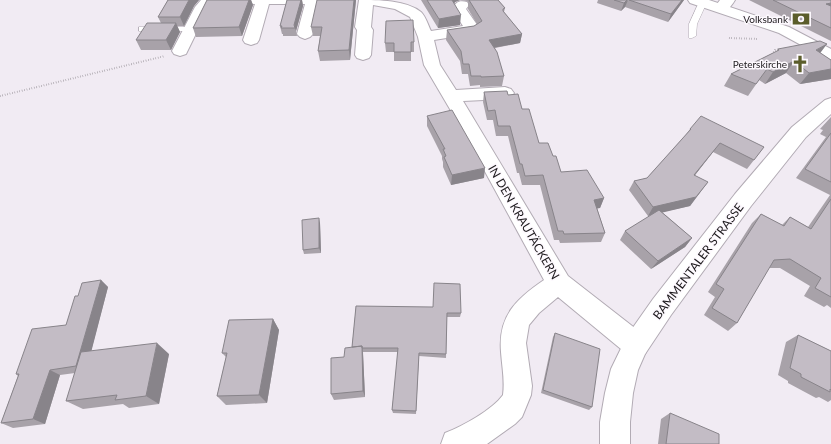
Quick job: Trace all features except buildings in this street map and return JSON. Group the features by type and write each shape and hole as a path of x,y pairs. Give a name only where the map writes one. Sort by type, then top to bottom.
{"street":[{"path":"180,51 202,7 209,0"},
{"path":"227,0 313,0 305,34"},
{"path":"363,55 365,30 363,27 366,0"},
{"name":"IN DEN KRAUTÄCKERN","path":"370,0 394,3 410,10 418,19 426,36 432,65 542,257 559,283 636,346"},
{"path":"251,40 263,1"},
{"path":"699,1 725,4 784,30 831,55"},
{"path":"426,36 472,29 459,9 462,6"},
{"path":"451,96 505,92"},
{"name":"BAMMENTALER STRASSE","path":"615,444 615,422 619,393 626,369 636,346 662,306 798,132 831,104"},
{"path":"456,444 469,439 501,417 514,404 517,382 513,339 516,324 530,305 559,283"}],"lane":[{"path":"692,36 693,24 699,1"},
{"path":"142,29 191,29"}],"path":[{"path":"729,38 764,39"},
{"path":"0,96 180,51"}],"place":[{"name":"Volksbank","path":"801,19"},
{"name":"Peterskirche","path":"800,64"}]}
